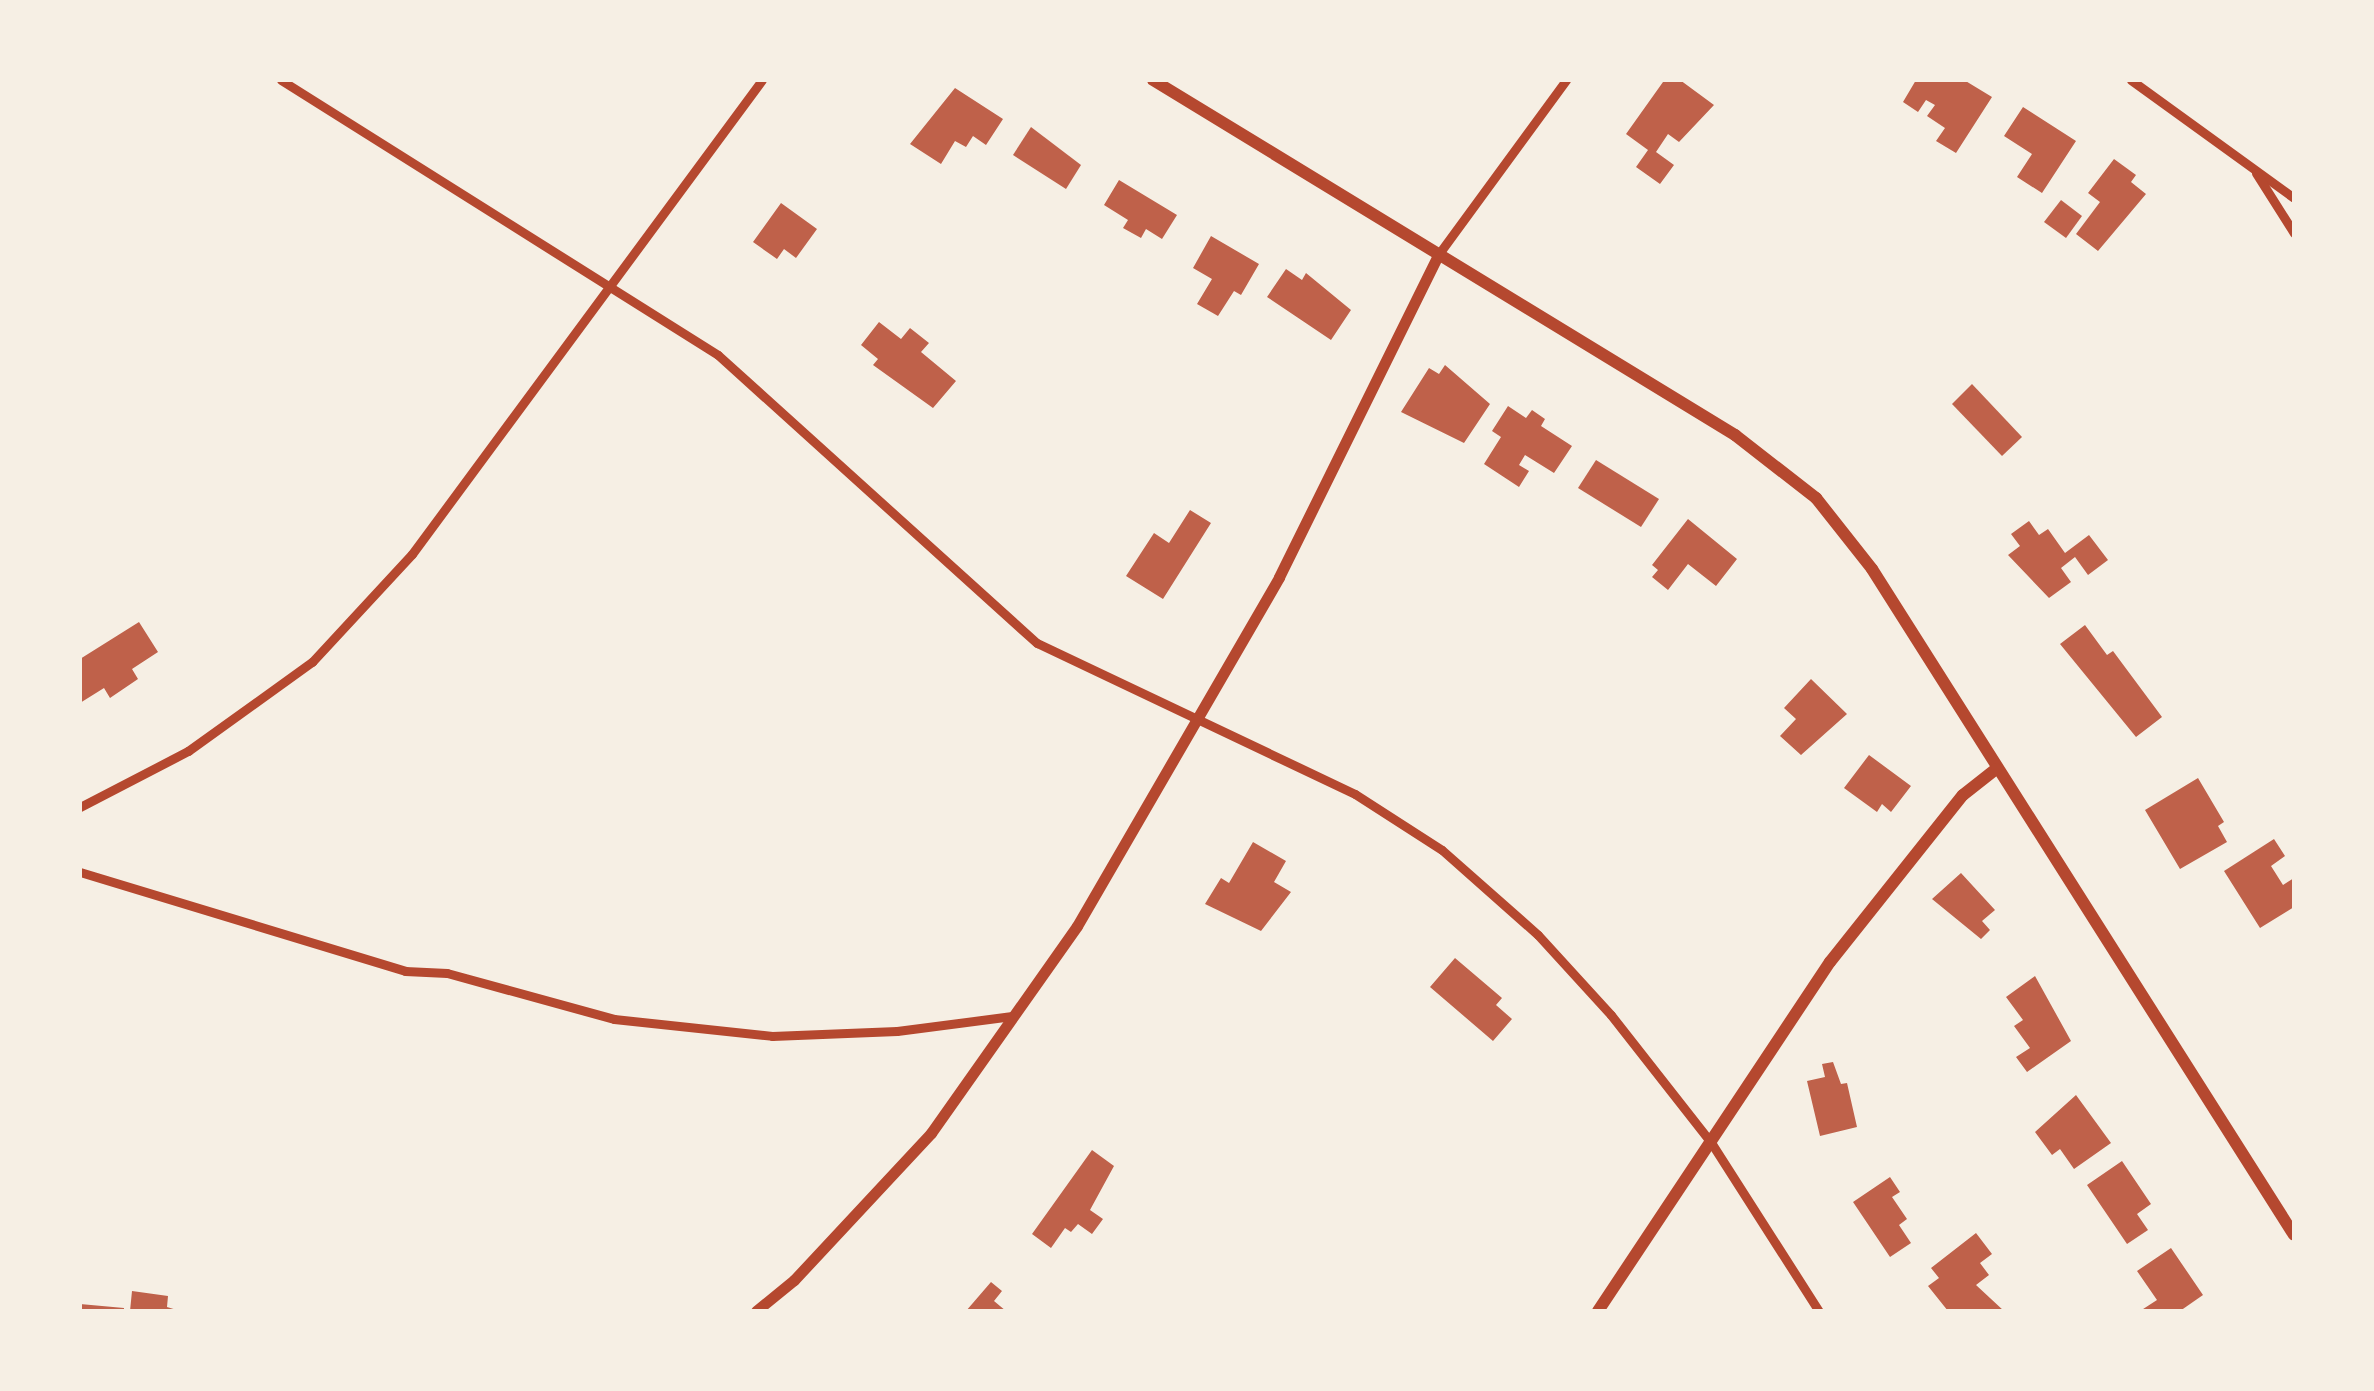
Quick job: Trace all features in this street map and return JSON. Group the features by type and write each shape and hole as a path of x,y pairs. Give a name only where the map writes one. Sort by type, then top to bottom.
{"main road":[{"path":"1152,80 1734,435 1816,498 1872,569 2294,1235"},
{"path":"1598,1311 1830,962 1963,794 1996,768"}],"street":[{"path":"282,80 718,355 1037,643 1141,698 1196,718 1356,794 1442,850 1538,935 1712,1144 1819,1311"},
{"path":"80,807 188,751 312,662 412,554 762,80"},
{"path":"756,1311 794,1280 930,1133 1077,926 1278,577 1438,255 1566,80"},
{"path":"2131,80 2294,198"},
{"path":"2252,167 2294,233"},
{"path":"80,872 405,971 447,973 614,1020 772,1036 897,1031 1012,1016"}],"building":[{"path":"1680,80 1714,105 1679,142 1668,134 1656,152 1674,165 1660,184 1636,167 1648,150 1626,134 1663,82"},
{"path":"1916,80 1964,80 1992,97 1956,153 1936,141 1945,128 1927,116 1935,105 1926,100 1918,112 1903,102"},
{"path":"955,88 1003,119 986,145 973,136 966,147 955,141 941,164 910,144"},
{"path":"2023,107 2076,141 2042,193 2017,177 2032,154 2004,136"},
{"path":"1031,127 1081,165 1066,189 1013,155"},
{"path":"2114,159 2136,175 2131,182 2146,194 2098,251 2076,234 2100,202 2088,193"},
{"path":"1119,180 1177,215 1162,239 1146,229 1141,238 1123,228 1128,220 1104,205"},
{"path":"2061,200 2082,216 2066,238 2044,222"},
{"path":"781,203 817,229 796,258 784,249 777,259 753,242"},
{"path":"1211,236 1259,264 1241,295 1234,291 1218,316 1197,304 1212,279 1193,268"},
{"path":"1286,269 1302,280 1306,273 1351,310 1331,340 1267,297"},
{"path":"879,322 901,339 910,328 929,343 921,352 956,381 933,408 873,365 878,359 861,345"},
{"path":"1445,365 1490,404 1464,443 1401,412 1429,368 1439,374"},
{"path":"1972,384 2022,437 2002,456 1952,404"},
{"path":"1508,406 1526,418 1532,410 1545,419 1541,426 1572,446 1554,473 1525,455 1519,465 1529,471 1519,487 1484,464 1501,437 1492,431"},
{"path":"1596,460 1659,499 1641,527 1578,488"},
{"path":"1190,510 1211,523 1163,599 1126,576 1154,533 1169,543"},
{"path":"1688,519 1737,559 1716,586 1688,564 1668,590 1652,577 1658,570 1652,565"},
{"path":"2029,521 2039,535 2048,529 2065,553 2089,535 2108,560 2088,575 2075,557 2061,568 2071,582 2049,598 2008,555 2020,546 2011,534"},
{"path":"139,622 158,652 132,669 138,679 110,698 104,688 80,703 80,659"},
{"path":"2085,625 2107,655 2113,651 2162,717 2136,737 2060,644"},
{"path":"1811,679 1847,714 1801,755 1780,736 1796,719 1784,708"},
{"path":"1869,755 1911,786 1891,812 1882,804 1877,812 1844,788"},
{"path":"2198,778 2224,822 2218,826 2227,842 2180,869 2145,810"},
{"path":"2274,839 2285,856 2271,866 2283,885 2294,878 2294,907 2260,928 2224,871"},
{"path":"1253,842 1286,861 1274,882 1291,892 1261,931 1205,904 1221,878 1229,883"},
{"path":"1961,873 1995,910 1982,921 1990,930 1981,939 1932,899"},
{"path":"1455,958 1502,998 1496,1005 1512,1019 1493,1041 1430,987"},
{"path":"2035,976 2071,1041 2027,1072 2016,1057 2030,1048 2014,1026 2023,1020 2006,997"},
{"path":"1833,1062 1841,1084 1847,1083 1857,1127 1820,1136 1807,1081 1825,1077 1822,1064"},
{"path":"2076,1095 2111,1143 2074,1169 2060,1149 2052,1155 2035,1132"},
{"path":"1092,1150 1114,1166 1090,1210 1103,1219 1092,1234 1078,1224 1071,1232 1065,1228 1051,1248 1032,1234"},
{"path":"2122,1161 2151,1204 2137,1214 2148,1230 2127,1244 2087,1185"},
{"path":"1890,1177 1900,1192 1892,1197 1907,1219 1899,1225 1911,1243 1890,1257 1853,1202"},
{"path":"1976,1233 1992,1254 1980,1263 1989,1275 1976,1285 2004,1311 1948,1311 1928,1286 1939,1278 1931,1268"},
{"path":"2171,1248 2203,1295 2180,1311 2140,1311 2157,1300 2137,1271"},
{"path":"991,1282 1002,1291 994,1301 1006,1311 966,1311"},
{"path":"132,1291 168,1296 167,1307 180,1311 130,1311"},
{"path":"80,1304 124,1308 124,1311 80,1311"}]}
